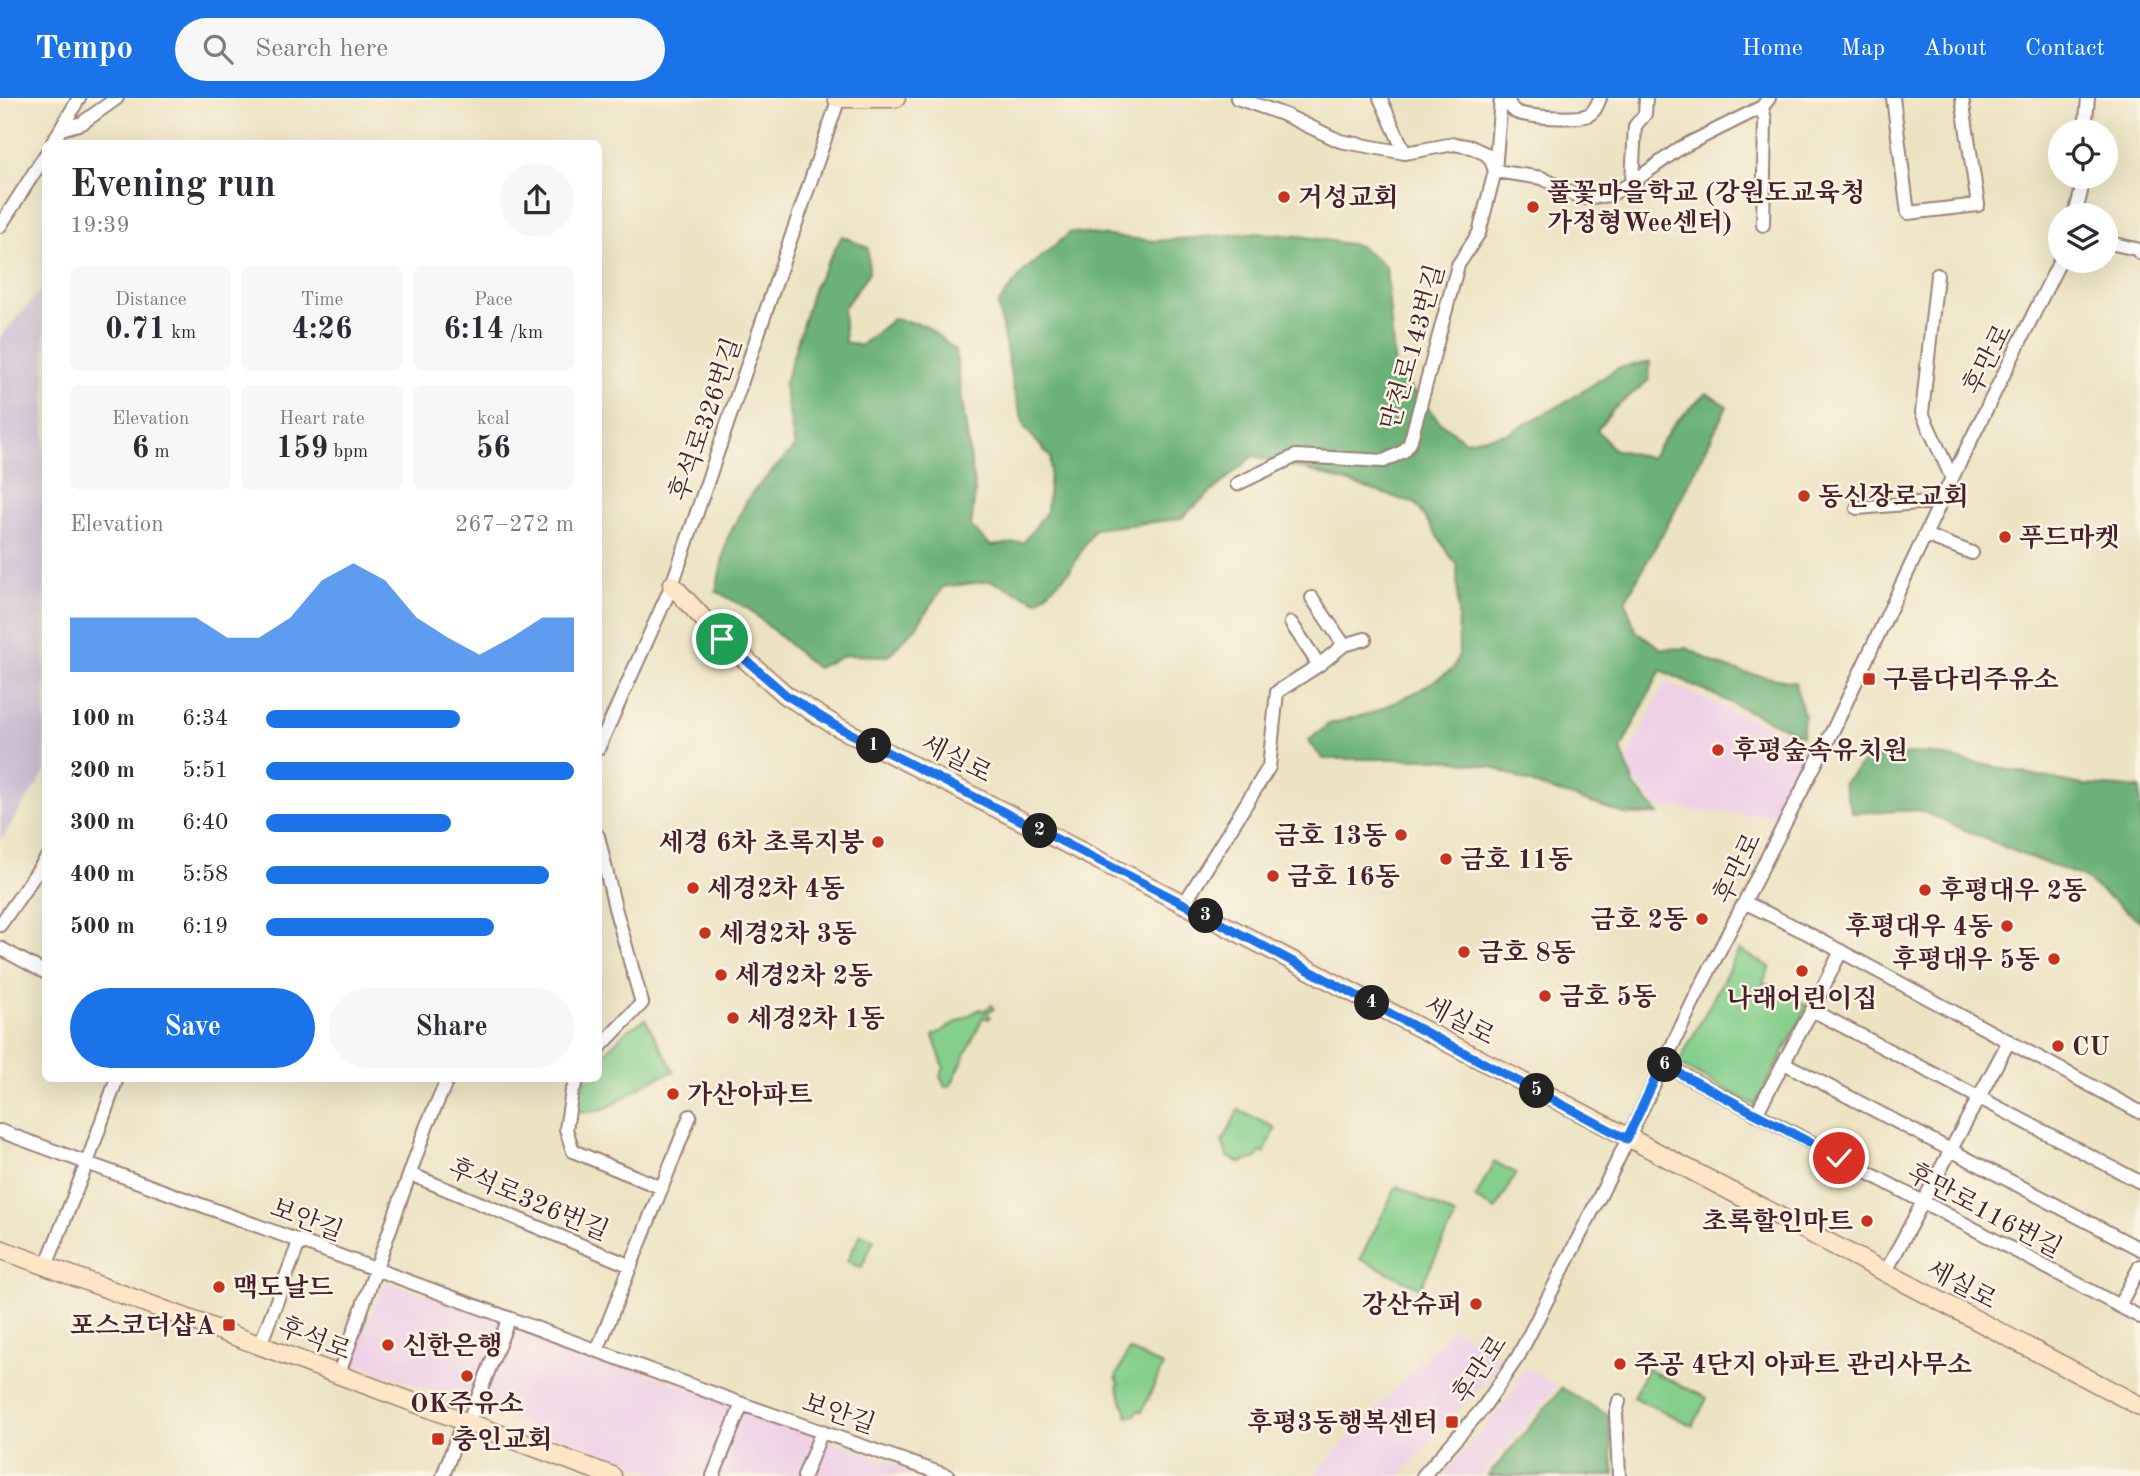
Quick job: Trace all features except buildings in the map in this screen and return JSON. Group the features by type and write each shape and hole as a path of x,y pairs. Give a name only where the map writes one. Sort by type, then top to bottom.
{"street":[{"path":"54,140 79,98"},
{"path":"61,129 82,123 117,98"},
{"path":"838,98 896,98"},
{"name":"후석로326번길","path":"602,740 672,585 838,98"},
{"path":"1237,98 1285,115 1340,141 1405,153 1462,145 1486,155 1495,171 1542,178 1581,198 1610,195 1680,148 1765,102 1763,225"},
{"path":"1380,98 1405,153"},
{"name":"만천로143번길","path":"1237,484 1296,456 1384,461 1404,451 1415,433 1458,265 1479,233 1495,171 1503,103 1501,98"},
{"path":"1508,98 1511,107 1519,113 1575,118 1594,111 1600,98"},
{"path":"1632,182 1635,125 1645,114 1646,98"},
{"path":"1893,98 1909,213 1978,205 1962,98"},
{"path":"2086,119 2088,98"},
{"path":"0,226 42,160"},
{"path":"2118,245 2136,249 2140,253"},
{"name":"후만로","path":"1423,1476 1483,1408 1519,1354 1662,1064 1834,728 1952,478 2054,273"},
{"path":"1937,275 1922,413 1952,478"},
{"path":"1857,508 1942,501"},
{"path":"1926,535 1972,553"},
{"name":"세실로","path":"672,585 722,639 786,695 836,726 1184,904 1627,1139 2140,1406"},
{"path":"1312,598 1344,645"},
{"path":"1291,623 1319,665"},
{"path":"1184,904 1269,767 1277,692 1344,645 1365,639"},
{"path":"602,853 642,1003 602,1045"},
{"path":"0,925 42,865"},
{"path":"1746,903 1841,951 2140,1112"},
{"path":"0,948 42,971"},
{"path":"1756,1114 1841,951"},
{"path":"1812,1010 2140,1182"},
{"path":"1885,1273 2008,1041"},
{"path":"1784,1063 2140,1249"},
{"name":"후만로116번길","path":"1662,1064 2140,1317"},
{"path":"46,1266 116,1082"},
{"name":"후석로326번길","path":"338,1376 410,1174 446,1082"},
{"path":"577,1082 572,1091 566,1129 573,1151 662,1188"},
{"path":"597,1351 690,1116"},
{"name":"보안길","path":"0,1131 300,1240 376,1271 948,1476"},
{"name":"후석로326번길","path":"410,1174 631,1266"},
{"path":"260,1345 300,1240"},
{"name":"후석로","path":"0,1249 612,1476"},
{"path":"2119,1306 2140,1266"},
{"path":"443,1476 509,1318"},
{"path":"1619,1401 1616,1413 1619,1476"},
{"path":"713,1476 742,1404"},
{"path":"804,1476 822,1431"}],"shaded area":[{"path":"42,289 42,777 0,841 0,337"},
{"name":"후평숲속유치원","path":"1666,682 1808,744 1774,816 1656,806 1634,779 1628,757"},
{"path":"385,1281 695,1390 924,1475 662,1476 351,1361"},
{"path":"1453,1328 1504,1359 1400,1476 1313,1476"},
{"path":"1524,1367 1558,1386 1481,1476 1444,1476 1509,1399"}],"green space":[{"path":"1071,232 1155,241 1253,233 1301,236 1360,246 1386,267 1395,371 1439,421 1465,441 1509,433 1566,402 1618,368 1650,362 1649,380 1614,409 1597,430 1613,449 1651,458 1675,423 1706,393 1727,406 1674,513 1625,601 1636,631 1662,649 1687,648 1718,665 1795,682 1804,716 1802,736 1661,670 1621,749 1635,787 1659,814 1628,815 1536,785 1492,767 1442,759 1323,759 1308,741 1329,724 1375,712 1418,691 1453,669 1459,654 1457,566 1416,504 1253,456 1180,519 1094,529 1069,572 1038,601 991,581 943,587 916,627 888,656 846,655 816,668 750,610 716,591 727,539 750,495 795,447 784,386 814,287 842,236 868,248 869,273 843,309 845,342 860,346 893,319 925,325 955,350 975,492 971,527 991,546 1024,542 1047,511 1051,458 1025,428 1014,392 998,304 1024,271"},
{"path":"1926,753 2083,785 2140,788 2140,921 2081,876 2023,855 1919,810 1852,813 1843,783 1868,758"},
{"path":"1739,950 1770,967 1763,982 1808,1006 1755,1105 1678,1064"},
{"path":"992,1005 994,1009 986,1013 990,1016 989,1019 983,1017 951,1085 945,1087 940,1076 944,1068 933,1036"},
{"path":"645,1019 674,1071 647,1083 605,1108 588,1112 577,1111 579,1092 585,1082 602,1082 602,1056 624,1033"},
{"path":"1238,1110 1276,1128 1264,1154 1260,1152 1257,1158 1241,1163 1228,1157 1222,1141"},
{"path":"1494,1162 1516,1173 1496,1210 1475,1199"},
{"path":"1397,1186 1456,1216 1420,1288 1360,1259"},
{"path":"861,1234 874,1240 861,1268 847,1261"},
{"path":"1129,1350 1163,1366 1142,1412 1138,1410 1135,1415 1128,1417 1116,1377"},
{"path":"1647,1369 1707,1398 1693,1426 1633,1397"},
{"path":"1562,1388 1609,1416 1614,1476 1488,1476"}],"place":[{"name":"거성교회","path":"1284,197"},
{"name":"풀꽃마을학교 (강원도교육청 가정형Wee센터)","path":"1533,207"},
{"name":"동신장로교회","path":"1804,496"},
{"name":"푸드마켓","path":"2005,537"},
{"name":"구름다리주유소","path":"1869,679"},
{"name":"후평숲속유치원","path":"1718,750"},
{"name":"금호 13동","path":"1401,835"},
{"name":"세경 6차 초록지붕","path":"878,842"},
{"name":"금호 11동","path":"1446,859"},
{"name":"금호 16동","path":"1273,876"},
{"name":"세경2차 4동","path":"693,888"},
{"name":"후평대우 2동","path":"1925,890"},
{"name":"금호 2동","path":"1702,919"},
{"name":"후평대우 4동","path":"2007,926"},
{"name":"세경2차 3동","path":"705,933"},
{"name":"금호 8동","path":"1464,952"},
{"name":"후평대우 5동","path":"2054,959"},
{"name":"나래어린이집","path":"1802,971"},
{"name":"세경2차 2동","path":"721,975"},
{"name":"금호 5동","path":"1545,996"},
{"name":"세경2차 1동","path":"733,1018"},
{"name":"CU","path":"2058,1046"},
{"name":"가산아파트","path":"673,1094"},
{"name":"초록할인마트","path":"1867,1221"},
{"name":"맥도날드","path":"219,1287"},
{"name":"강산슈퍼","path":"1476,1304"},
{"name":"포스코더샵A","path":"229,1325"},
{"name":"신한은행","path":"388,1345"},
{"name":"주공 4단지 아파트 관리사무소","path":"1620,1364"},
{"name":"OK주유소","path":"467,1376"},
{"name":"후평3동행복센터","path":"1452,1422"},
{"name":"충인교회","path":"438,1439"}],"route":[{"path":"722,639 786,695 836,726 1184,904 1627,1139 1662,1064 1839,1158"}]}
